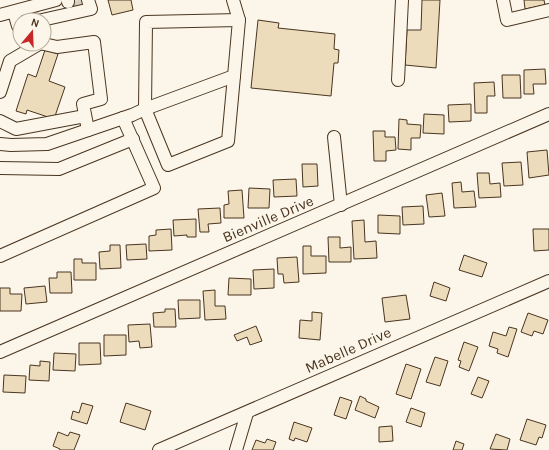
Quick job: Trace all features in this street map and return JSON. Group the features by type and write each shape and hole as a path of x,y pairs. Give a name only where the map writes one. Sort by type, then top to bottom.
{"street":[{"path":"233,0 239,20 228,141 168,164 145,109 146,22 239,20"},
{"path":"398,80 402,0"},
{"path":"503,0 507,20 549,10"},
{"path":"0,15 75,6"},
{"path":"52,46 57,47 94,42 101,99 83,104 88,130"},
{"path":"0,92 10,61 25,52"},
{"path":"0,144 47,144 123,118 234,76"},
{"name":"Bienville Drive","path":"0,352 549,114"},
{"path":"0,121 16,129 85,116"},
{"path":"0,256 154,188 123,118"},
{"path":"16,129 18,145"},
{"path":"334,137 341,205"},
{"path":"0,168 59,169 132,139"},
{"name":"Mabelle Drive","path":"159,450 247,413 549,280"},
{"path":"236,450 247,413"}],"building":[{"path":"108,0 131,0 133,10 112,15"},
{"path":"422,0 440,0 436,68 405,65 407,30 421,30"},
{"path":"524,0 544,0 545,5 525,9"},
{"path":"258,20 279,23 278,28 335,34 334,49 339,50 338,63 334,63 331,96 251,88"},
{"path":"44,52 58,54 49,81 65,87 54,119 27,110 26,114 16,111 28,74 36,77"},
{"path":"545,69 546,84 533,84 534,94 524,94 524,70"},
{"path":"502,75 520,75 521,98 503,98"},
{"path":"494,82 495,96 487,96 487,113 475,113 474,83"},
{"path":"471,104 471,121 449,122 448,105"},
{"path":"424,114 444,115 444,134 423,133"},
{"path":"399,119 407,120 407,124 421,125 420,138 411,138 411,150 398,149"},
{"path":"373,131 385,131 385,137 395,137 396,150 386,151 386,161 374,161"},
{"path":"547,150 549,175 529,178 527,152"},
{"path":"521,162 523,185 504,186 502,163"},
{"path":"302,164 317,164 318,186 303,187"},
{"path":"477,173 489,173 490,184 500,183 501,197 479,198"},
{"path":"296,179 297,196 274,197 273,180"},
{"path":"461,182 462,192 474,191 476,207 454,208 452,183"},
{"path":"249,188 270,189 269,208 248,208"},
{"path":"242,190 244,218 224,218 224,205 229,204 228,191"},
{"path":"442,193 445,216 429,217 426,195"},
{"path":"423,206 424,224 403,225 402,207"},
{"path":"220,208 221,223 208,224 209,232 200,232 198,209"},
{"path":"378,215 400,216 400,234 378,233"},
{"path":"196,219 196,237 187,237 187,235 174,236 173,220"},
{"path":"364,220 365,242 376,241 377,258 354,259 352,221"},
{"path":"171,229 172,250 149,251 149,236 156,235 156,230"},
{"path":"533,229 549,229 549,250 534,251"},
{"path":"328,237 340,237 340,248 351,247 351,262 329,262"},
{"path":"146,244 147,259 127,260 126,245"},
{"path":"110,245 120,245 121,268 100,269 99,252 110,251"},
{"path":"303,246 311,246 311,256 326,256 326,273 303,274"},
{"path":"464,255 487,263 482,277 459,270"},
{"path":"297,257 299,282 284,283 283,274 278,274 277,258"},
{"path":"74,259 82,259 82,263 96,263 96,280 74,280"},
{"path":"274,269 274,288 254,289 253,270"},
{"path":"57,272 71,272 72,293 50,293 49,278 57,278"},
{"path":"229,278 251,279 251,295 228,295"},
{"path":"434,282 450,288 446,301 430,296"},
{"path":"45,286 47,302 26,304 24,288"},
{"path":"0,288 10,288 10,294 22,294 21,311 0,311"},
{"path":"215,290 215,306 225,306 226,319 205,320 203,291"},
{"path":"406,295 410,319 385,322 382,298"},
{"path":"178,300 200,300 200,318 179,319"},
{"path":"165,309 175,309 176,327 154,327 153,313 165,312"},
{"path":"312,312 322,313 320,340 299,338 300,320 312,321"},
{"path":"528,313 548,320 543,334 534,331 532,336 521,332"},
{"path":"150,324 152,347 140,348 139,341 129,342 128,325"},
{"path":"256,326 262,341 250,345 247,337 237,341 234,335"},
{"path":"509,327 517,329 508,357 497,353 498,349 489,346 493,332 506,336"},
{"path":"104,335 126,335 126,355 104,356"},
{"path":"464,342 478,347 469,371 459,367 461,361 458,360"},
{"path":"79,343 100,343 101,364 79,365"},
{"path":"54,353 76,354 75,371 53,370"},
{"path":"435,357 448,361 440,386 426,382"},
{"path":"40,361 50,362 49,381 29,380 30,365 40,366"},
{"path":"406,364 421,369 411,399 396,394"},
{"path":"4,375 26,376 25,393 3,392"},
{"path":"478,377 489,381 482,398 471,394"},
{"path":"360,396 366,399 366,401 379,407 375,418 355,410"},
{"path":"340,397 352,401 346,419 334,415"},
{"path":"82,403 93,406 87,424 71,419 73,411 79,413"},
{"path":"126,403 151,411 145,430 120,422"},
{"path":"411,408 425,413 421,427 406,422"},
{"path":"527,419 546,425 542,438 539,437 536,445 520,440"},
{"path":"294,422 312,428 307,442 295,438 294,441 289,439"},
{"path":"392,426 393,441 379,442 379,427"},
{"path":"58,432 68,436 70,432 80,435 74,450 60,450 53,446"},
{"path":"496,434 510,439 507,450 490,449"},
{"path":"267,439 276,442 273,450 252,450 256,440 265,443"},
{"path":"456,441 464,444 462,450 453,450"}],"tunnel":[{"path":"78,0 80,9"}]}
